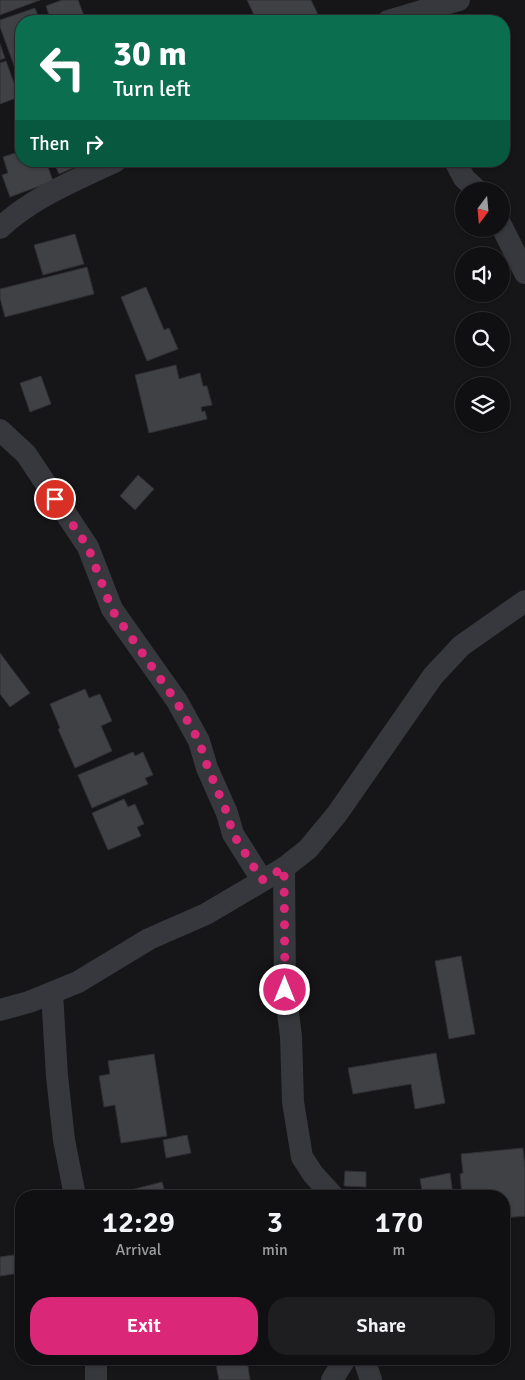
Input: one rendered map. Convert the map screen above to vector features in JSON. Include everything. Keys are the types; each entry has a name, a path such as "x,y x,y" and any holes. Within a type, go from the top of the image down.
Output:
{"street":[{"path":"413,15 459,0"},
{"path":"0,228 10,218 48,194 104,167"},
{"path":"458,167 468,182"},
{"path":"510,236 519,248 525,273"},
{"path":"0,430 26,454 88,547 112,610 176,701 199,741 227,813 233,834 262,880"},
{"path":"0,1010 52,993 78,982 149,939 206,914 284,868 308,850 337,814 433,676 461,646 525,602"},
{"path":"284,868 285,990 291,1036 293,1102 302,1157 313,1174 328,1190"},
{"path":"52,993 57,1076 64,1140 74,1190"},
{"path":"96,1365 96,1380"},
{"path":"332,1380 341,1365"},
{"path":"366,1365 371,1380"}],"building":[{"path":"0,0 40,0 0,15"},
{"path":"62,0 78,0 84,15 49,15 46,6"},
{"path":"247,0 311,0 318,15 254,15"},
{"path":"35,8 38,15 15,15 15,68 0,27 0,20"},
{"path":"0,44 5,58 0,60"},
{"path":"6,61 15,86 15,98 0,104 0,63"},
{"path":"15,153 15,167 48,167 53,181 10,197 2,175 8,173 3,157"},
{"path":"56,167 75,167 59,174"},
{"path":"75,234 84,264 43,275 34,245"},
{"path":"87,267 94,294 5,317 0,298 0,289"},
{"path":"146,287 164,330 169,328 178,349 147,361 121,297"},
{"path":"176,365 179,379 200,373 203,386 207,386 212,405 201,407 202,412 205,411 207,419 149,433 135,375"},
{"path":"41,376 51,404 30,412 20,383"},
{"path":"138,475 154,489 135,510 120,496"},
{"path":"0,653 30,693 10,707 0,694"},
{"path":"85,689 89,698 100,694 112,721 101,726 112,751 75,768 58,729 60,728 50,704"},
{"path":"133,752 135,756 143,752 153,775 145,778 148,784 92,808 78,775"},
{"path":"124,799 128,807 135,804 144,824 137,827 141,836 108,850 92,813"},
{"path":"461,956 475,1034 449,1039 435,961"},
{"path":"436,1053 445,1103 415,1109 411,1084 353,1094 348,1068"},
{"path":"154,1054 167,1136 121,1143 115,1105 104,1107 99,1076 110,1074 108,1061"},
{"path":"187,1135 191,1153 166,1158 163,1140"},
{"path":"523,1148 525,1216 510,1217 510,1190 461,1190 460,1174 463,1173 461,1154"},
{"path":"345,1171 366,1172 366,1187 344,1186"},
{"path":"450,1173 452,1190 422,1190 420,1179"},
{"path":"162,1182 164,1190 131,1190"},
{"path":"15,1255 15,1274 0,1276 0,1257"},
{"path":"216,1365 248,1365 250,1380 219,1380"}],"route":[{"path":"55,499 88,547 112,610 176,701 199,741 227,813 233,834 262,880 284,868 285,990"}]}
